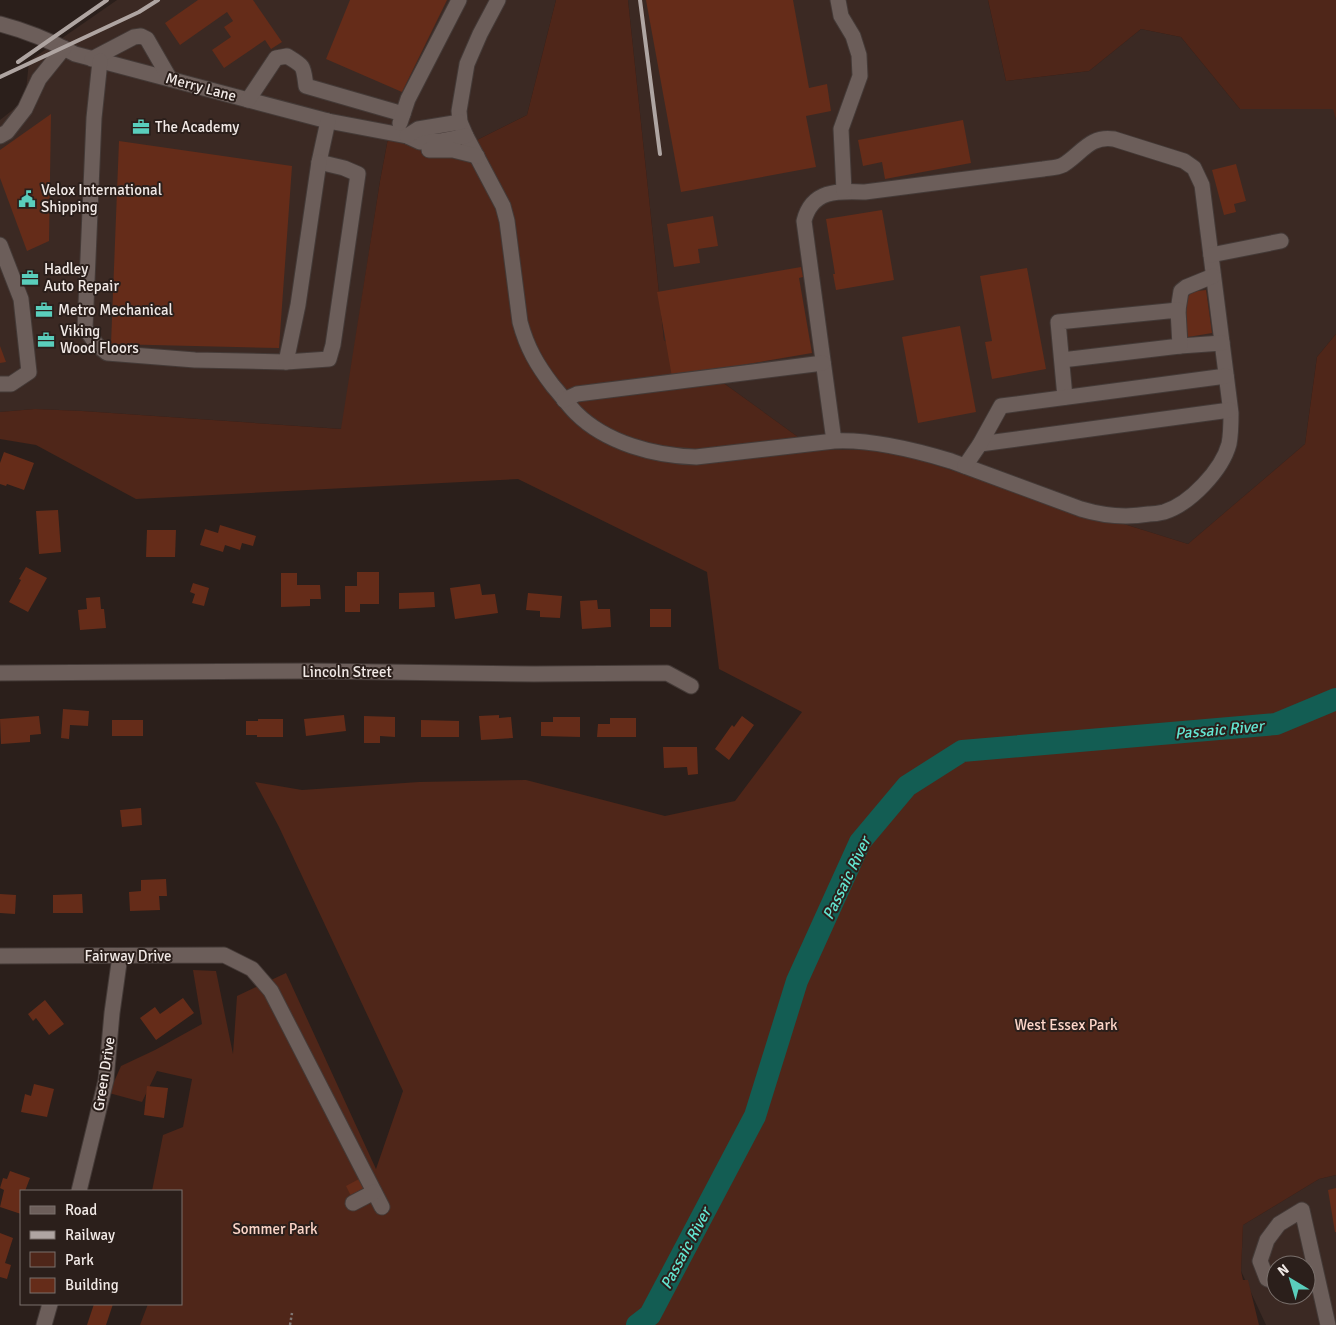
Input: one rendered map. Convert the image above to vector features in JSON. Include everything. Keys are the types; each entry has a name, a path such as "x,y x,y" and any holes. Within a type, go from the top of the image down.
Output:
{"street":[{"path":"402,135 403,114 408,99 459,0"},
{"path":"498,0 467,64 460,95 459,111 460,122 466,136 504,206 519,315 524,337 539,368 576,413 589,423 622,442 659,454 696,457 848,440 877,443 935,456 1099,514 1119,517 1140,516 1165,512 1180,504 1208,480 1217,468 1228,445 1231,430 1202,184 1194,168 1184,161 1106,137 1084,147 1062,166 865,192 844,192 822,196 812,203 806,212 804,221 834,441"},
{"path":"838,0 841,16 853,36 859,55 860,76 841,129 844,192"},
{"name":"Merry Lane","path":"0,24 49,40 75,54 328,120 402,135 420,142 440,141 466,136"},
{"path":"170,79 147,39 141,36 134,37 96,60 86,328 97,345 107,353 195,360 286,362 329,359 333,345 358,174 344,168 319,162"},
{"path":"0,136 6,132 25,109 39,79 64,48"},
{"path":"248,100 276,58 287,56 302,65 306,86 403,114"},
{"path":"286,362 298,305 319,162 328,120"},
{"path":"402,135 418,129 460,122"},
{"path":"402,135 419,150 453,150 477,156"},
{"path":"1210,255 1281,241"},
{"path":"0,244 21,298 29,372 11,384 0,384"},
{"path":"1180,346 1178,310 1181,291 1213,276"},
{"path":"1065,397 1058,322 1178,310"},
{"path":"1062,360 1222,343"},
{"path":"564,400 578,394 823,363"},
{"path":"965,466 980,444 1001,406 1226,376"},
{"path":"980,444 1230,410"},
{"name":"Lincoln Street","path":"0,673 311,671 534,674 667,672 691,686"},
{"name":"Fairway Drive","path":"0,956 224,955 252,969 270,991 374,1192"},
{"name":"Green Drive","path":"80,1190 106,1080 112,1013 120,956"},
{"path":"353,1203 374,1192 382,1206"},
{"path":"1266,1276 1260,1261 1266,1240 1279,1224 1302,1210 1308,1255"},
{"path":"1316,1294 1328,1325"},
{"path":"44,1325 50,1305"}],"path":[{"path":"290,1325 292,1314"}],"shaded area":[{"path":"117,0 556,0 527,115 471,143 390,128 380,181 342,429 82,411 35,409 0,412 0,120 25,100 29,61"},
{"path":"628,0 988,0 1006,81 1089,71 1141,29 1181,37 1240,109 1334,109 1336,120 1336,334 1317,357 1305,444 1188,544 887,450 816,450 664,340"},
{"path":"1336,1175 1336,1325 1266,1325 1241,1271 1243,1225 1319,1179"}],"green space":[{"path":"556,0 628,0 664,340 816,450 887,450 1188,544 1305,444 1317,357 1336,334 1336,1175 1319,1179 1243,1225 1241,1271 1243,1280 1248,1280 1259,1325 140,1325 148,1305 182,1305 182,1190 152,1190 163,1135 183,1127 192,1079 157,1071 142,1102 109,1093 121,1066 202,1024 193,970 216,971 233,1054 237,996 286,973 376,1169 403,1091 279,827 255,782 302,790 419,782 526,780 665,816 735,801 802,712 719,669 707,572 518,479 136,499 36,445 0,439 0,412 35,409 341,429 390,128 471,143 527,115"},
{"path":"988,0 1336,0 1336,120 1333,109 1240,109 1181,37 1141,29 1089,71 1006,81"}],"building":[{"path":"198,0 253,0 282,42 271,49 265,40 224,68 212,50 231,37 224,27 233,21 227,12 180,45 165,23"},
{"path":"350,0 447,0 402,92 326,59"},
{"path":"646,0 793,0 809,88 827,84 831,111 806,116 816,167 681,192"},
{"path":"51,114 49,241 27,251 0,178 0,150"},
{"path":"963,120 971,163 885,179 882,162 863,166 858,140"},
{"path":"119,141 292,166 279,348 111,344"},
{"path":"1236,164 1246,201 1234,204 1236,212 1224,215 1212,170"},
{"path":"882,210 894,280 836,290 826,219"},
{"path":"713,216 718,246 698,249 700,263 674,267 667,224"},
{"path":"801,267 803,277 799,278 812,353 672,377 657,292"},
{"path":"1027,268 1046,369 992,379 985,342 992,341 980,276"},
{"path":"1206,290 1212,333 1188,337 1182,293"},
{"path":"960,326 976,412 918,423 902,337"},
{"path":"0,346 6,362 0,363"},
{"path":"4,452 34,463 24,490 7,484 6,486 0,484 0,463"},
{"path":"58,510 61,552 39,554 36,511"},
{"path":"220,525 256,536 253,546 242,543 240,550 225,545 223,552 200,545 205,529 218,533"},
{"path":"147,530 176,530 175,557 146,557"},
{"path":"26,567 47,578 28,612 9,602"},
{"path":"357,572 379,572 379,604 360,604 360,612 345,612 345,586 357,586"},
{"path":"281,573 297,573 297,585 320,585 321,599 310,599 310,606 281,607"},
{"path":"193,583 209,588 204,606 192,603 195,594 190,592"},
{"path":"480,584 482,595 495,594 498,613 455,619 450,588"},
{"path":"434,592 435,607 399,609 399,593"},
{"path":"528,593 562,596 560,618 540,617 540,611 526,610"},
{"path":"100,597 101,609 104,609 106,628 80,630 78,610 87,609 86,598"},
{"path":"597,600 598,609 610,609 611,627 582,629 580,601"},
{"path":"650,609 671,609 671,627 650,627"},
{"path":"63,709 89,711 88,726 70,725 69,739 61,738"},
{"path":"344,715 346,731 306,736 304,719"},
{"path":"499,715 499,718 511,717 513,738 481,740 479,716"},
{"path":"39,716 41,734 30,735 30,742 1,744 0,719"},
{"path":"364,716 395,717 395,737 380,736 380,743 364,743"},
{"path":"742,716 754,725 729,760 715,749 732,725 734,727"},
{"path":"553,717 580,717 580,737 541,736 541,722 553,722"},
{"path":"610,718 636,718 636,737 597,737 598,724 610,724"},
{"path":"258,719 283,719 283,737 246,735 246,721 258,721"},
{"path":"112,720 143,720 143,736 112,736"},
{"path":"421,720 459,721 459,737 421,737"},
{"path":"663,747 697,747 698,774 688,775 687,767 664,768"},
{"path":"141,808 142,825 122,827 120,810"},
{"path":"166,879 167,896 159,896 160,910 130,911 129,892 141,891 141,880"},
{"path":"0,894 16,895 15,914 0,913"},
{"path":"82,894 83,913 53,913 53,895"},
{"path":"183,998 194,1013 156,1040 140,1018 155,1007 160,1014"},
{"path":"45,1000 64,1024 49,1035 36,1018 33,1021 28,1014"},
{"path":"34,1084 54,1089 47,1117 21,1112 25,1094 31,1096"},
{"path":"147,1086 168,1088 164,1118 144,1115"},
{"path":"10,1171 30,1178 25,1190 20,1190 20,1214 0,1207 4,1190 0,1188 3,1178 7,1179"},
{"path":"359,1179 364,1189 351,1196 346,1186"},
{"path":"1336,1188 1336,1232 1335,1232 1328,1190"},
{"path":"0,1233 13,1238 5,1263 11,1265 7,1279 0,1277"},
{"path":"94,1305 113,1305 106,1325 87,1325"}],"waterway":[{"name":"Passaic River","path":"637,1325 650,1315 755,1116 797,981 860,842 907,786 962,751 1276,724 1336,699"}],"railway":[{"path":"18,62 107,0"},
{"path":"0,77 139,12 158,0"},
{"path":"640,0 660,154"}],"place":[{"name":"The Academy","path":"141,127"},
{"name":"Velox International Shipping","path":"27,199"},
{"name":"Hadley Auto Repair","path":"30,278"},
{"name":"Metro Mechanical","path":"44,310"},
{"name":"Viking Wood Floors","path":"46,340"}],"park label":[{"name":"West Essex Park","path":"1066,1025"},
{"name":"Sommer Park","path":"275,1229"}]}
